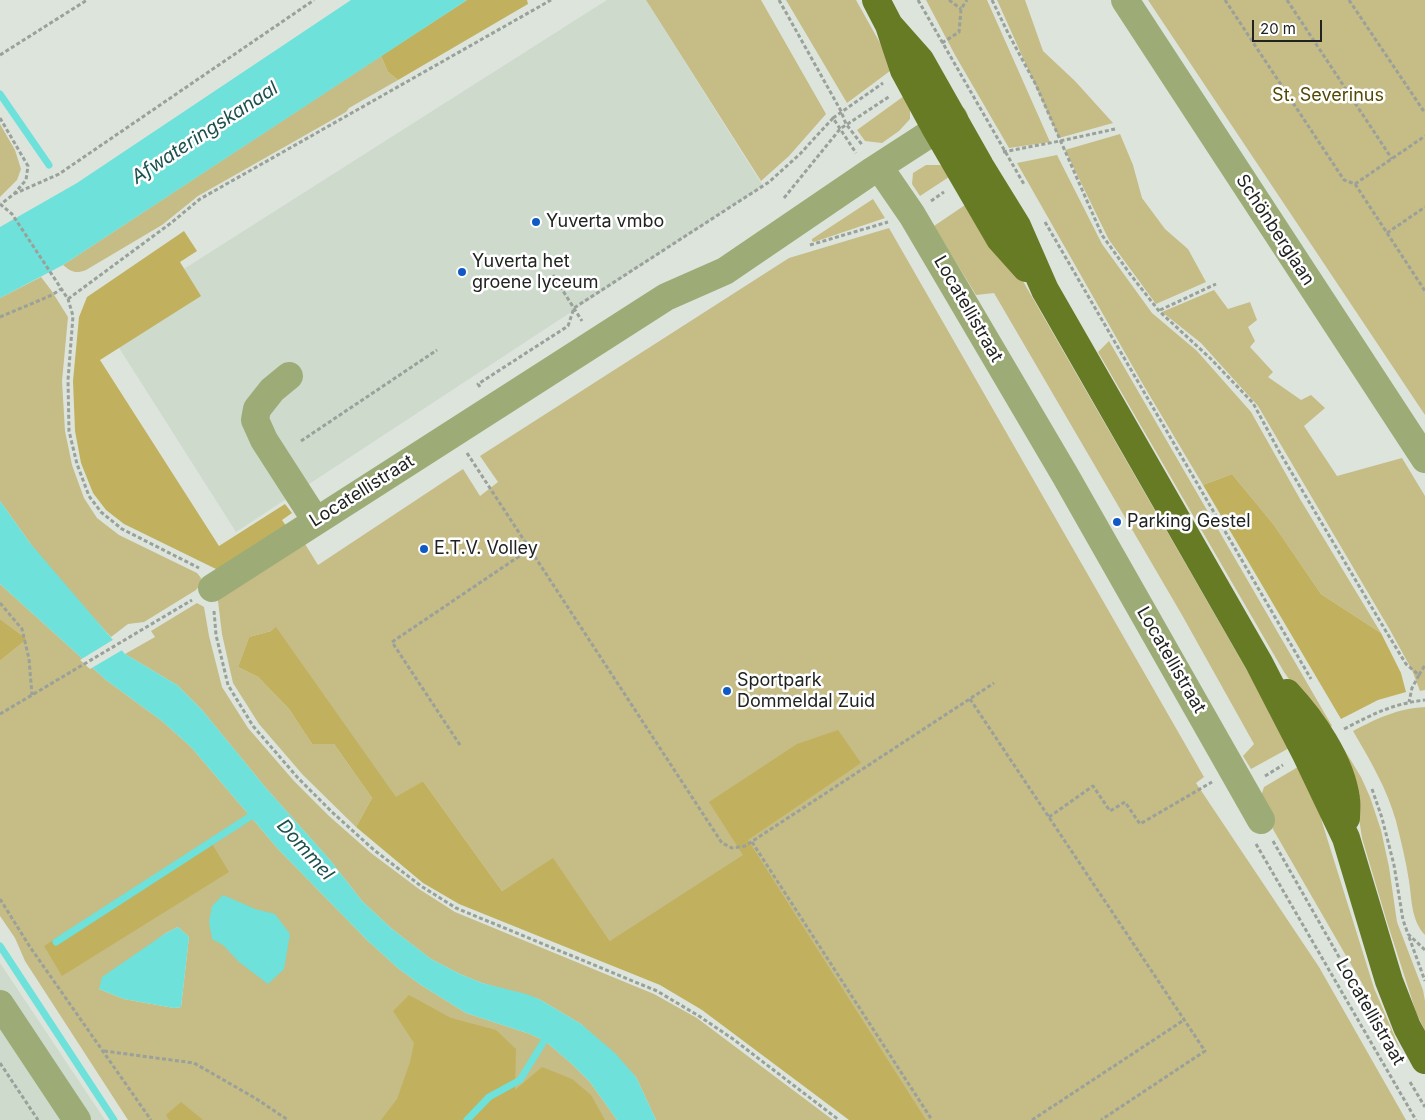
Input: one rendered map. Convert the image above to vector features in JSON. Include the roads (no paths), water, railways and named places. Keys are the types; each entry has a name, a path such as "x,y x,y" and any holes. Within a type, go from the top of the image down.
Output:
{"main road":[{"name":"Locatellistraat","path":"876,0 889,25 920,60 945,123 972,172 1017,226 1045,290 1259,663 1306,752 1346,838 1389,981 1407,1027 1418,1070"}],"street":[{"name":"Schönberglaan","path":"1124,0 1425,459"},
{"name":"Locatellistraat","path":"212,588 666,297 725,271 945,123"},
{"name":"Locatellistraat","path":"874,170 912,215 1065,475 1259,832"},
{"path":"289,376 272,390 258,409 255,420 264,440 309,510"},
{"path":"0,1004 78,1120"}],"water":[{"name":"Afwateringskanaal","path":"351,0 467,0 63,265 0,298 0,227 77,183"},
{"name":"Dommel","path":"0,501 30,543 125,654 177,685 202,710 265,787 330,860 362,901 392,929 431,959 482,983 539,999 581,1024 615,1053 636,1077 656,1120 617,1120 590,1082 545,1041 530,1034 466,1013 399,969 368,941 279,850 191,747 162,721 106,680 0,584"},
{"path":"223,895 255,909 275,914 290,934 284,969 268,984 239,962 223,945 212,939 209,922 212,906"},
{"path":"178,927 189,937 181,1007 174,1008 124,999 99,989 102,977 166,933"}],"waterway":[{"path":"0,94 49,165"},
{"path":"56,942 251,816"},
{"path":"0,946 114,1120"},
{"path":"467,1120 489,1097 520,1080 549,1033"}],"place":[{"name":"Yuverta vmbo","path":"536,222"},
{"name":"Yuverta het groene lyceum","path":"462,272"},
{"name":"Parking Gestel","path":"1117,522"},
{"name":"E.T.V. Volley","path":"424,549"},
{"name":"Sportpark Dommeldal Zuid","path":"727,691"}],"park label":[{"name":"St. Severinus","path":"1328,96"}]}
